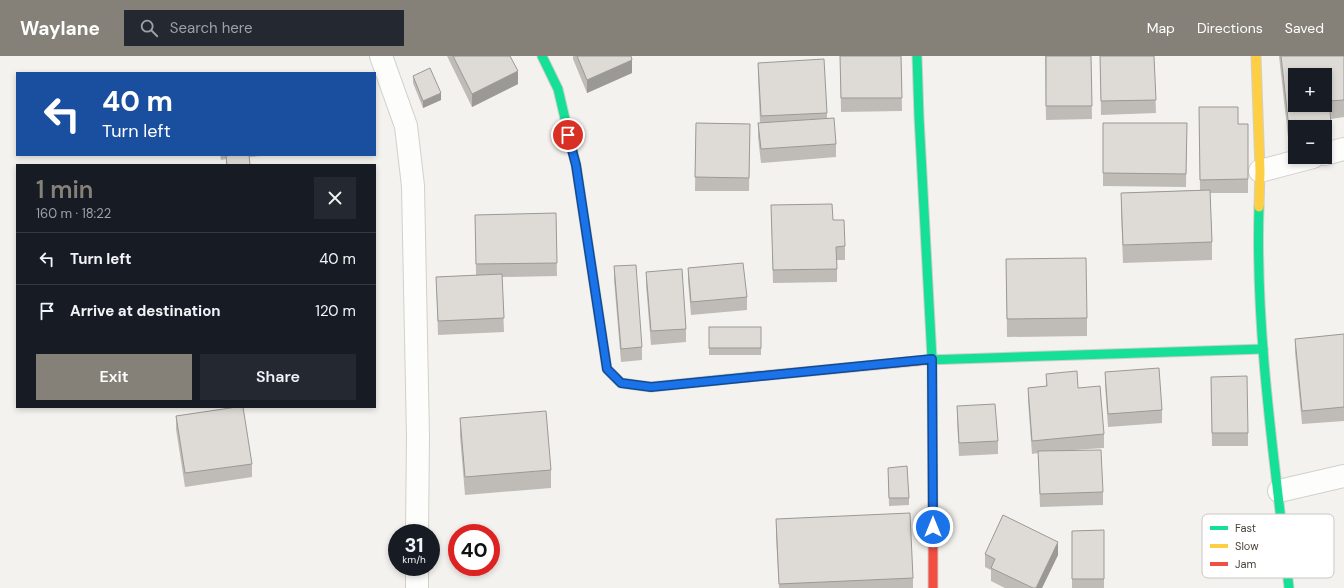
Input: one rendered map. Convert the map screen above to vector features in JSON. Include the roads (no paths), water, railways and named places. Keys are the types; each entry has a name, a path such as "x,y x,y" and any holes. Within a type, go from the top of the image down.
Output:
{"street":[{"path":"381,56 406,126 413,186 418,437 417,524"},
{"path":"542,56 558,89 576,165 607,369 621,383 651,387 932,359 1263,349"},
{"path":"917,56 932,359 933,588"},
{"path":"1256,56 1260,171 1258,240 1263,349 1281,514"},
{"path":"1332,152 1344,149"},
{"path":"1260,171 1288,164"},
{"path":"1279,491 1344,476"},
{"path":"417,576 417,588"},
{"path":"1288,578 1289,588"}]}
